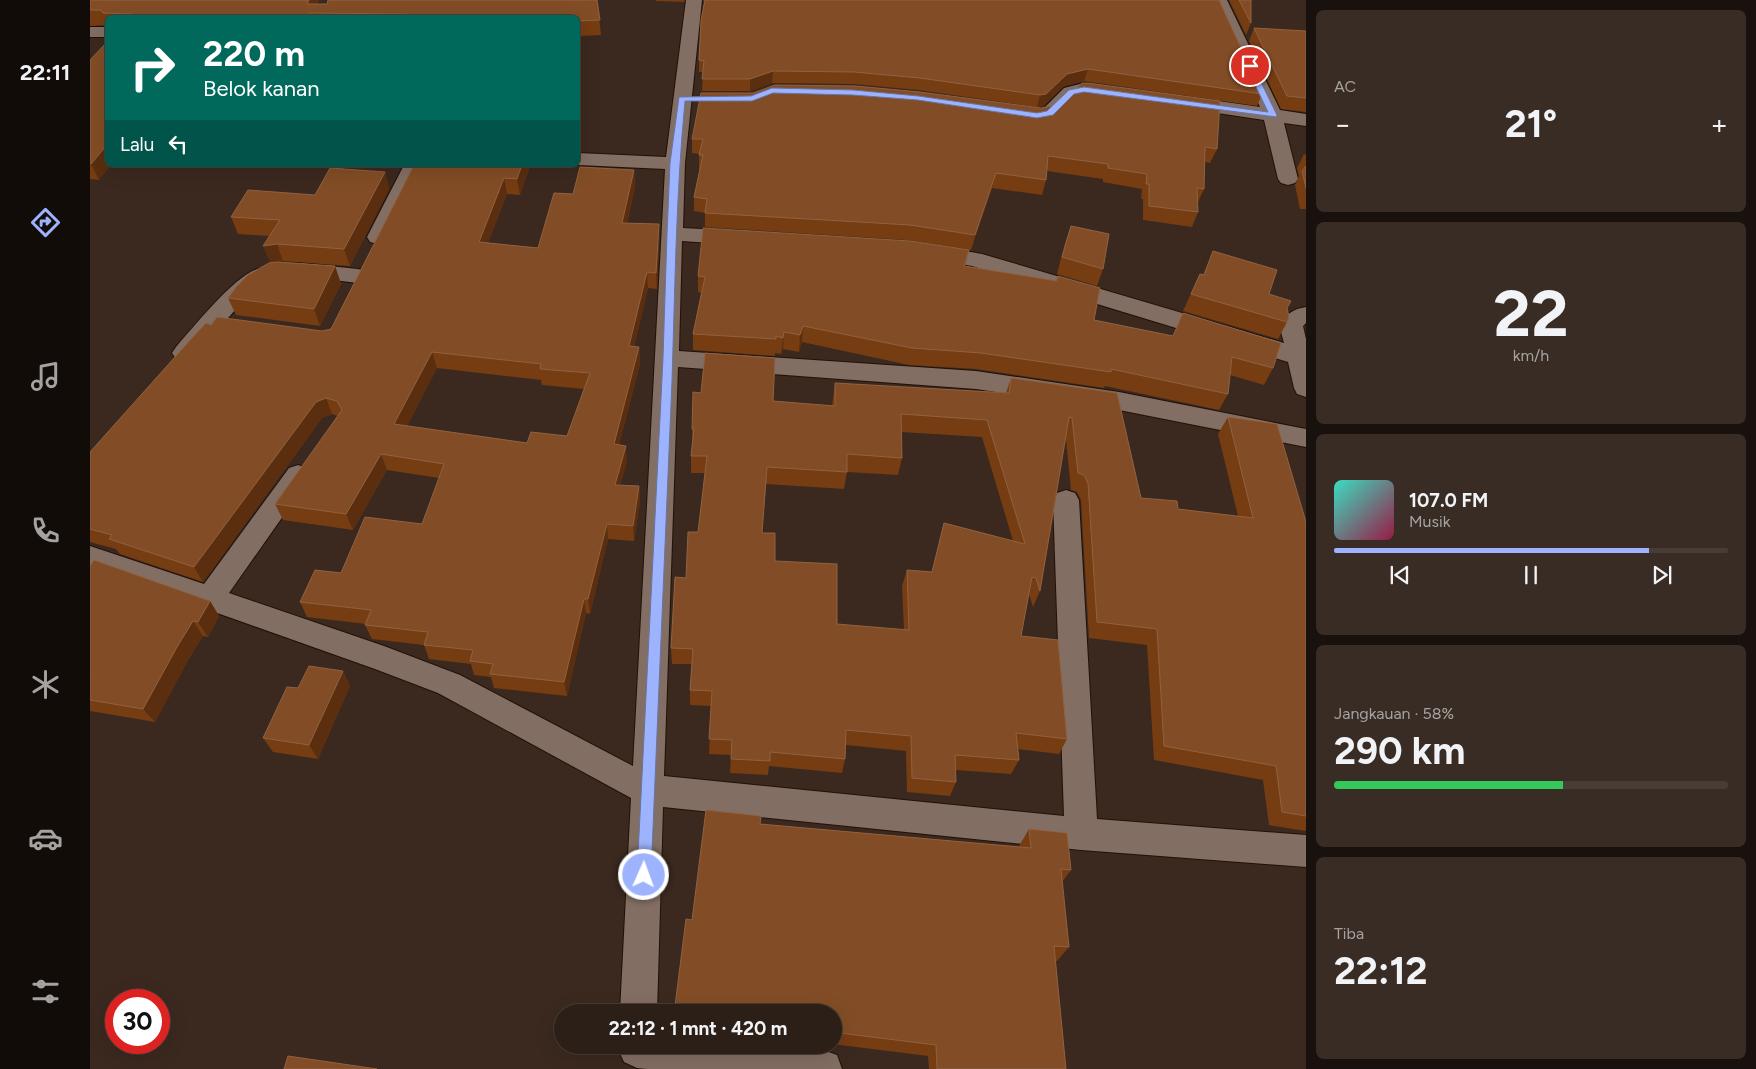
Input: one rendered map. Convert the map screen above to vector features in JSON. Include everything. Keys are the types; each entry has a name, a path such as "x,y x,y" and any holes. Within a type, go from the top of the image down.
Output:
{"street":[{"path":"638,1004 668,358 671,234 675,163 690,99 694,0"},
{"path":"1219,0 1273,115 1288,180"},
{"path":"90,32 105,32"},
{"path":"1007,111 1037,115 1050,113 1071,92 1084,89 1126,94"},
{"path":"1165,100 1306,120"},
{"path":"580,159 675,163"},
{"path":"167,372 253,279 271,271 294,270 354,285 413,167"},
{"path":"671,234 760,239"},
{"path":"915,250 974,259 1160,313 1298,356"},
{"path":"1306,315 1301,315 1294,319 1291,325 1306,388"},
{"path":"212,322 241,325"},
{"path":"668,358 976,380 1120,401 1306,438"},
{"path":"210,598 311,457"},
{"path":"1066,500 1080,834"},
{"path":"90,557 384,659 448,684 647,790 1080,834 1306,851"},
{"path":"637,1054 823,1069"}],"building":[{"path":"90,0 309,0 307,4 327,4 328,0 597,0 600,20 580,21 580,15 309,13 308,15 132,15 90,10"},
{"path":"705,0 1219,0 1262,94 1088,69 1067,74 1046,94 1040,95 920,78 854,72 773,71 750,79 702,79 704,61 699,60 701,20"},
{"path":"1239,0 1251,0 1251,23"},
{"path":"1254,28 1306,31 1306,98 1287,96"},
{"path":"105,44 105,147 91,164 90,163 90,60"},
{"path":"1082,83 1220,101 1217,149 1205,147 1204,189 1197,188 1198,212 1149,206 1149,184 1146,184 1147,174 1108,168 1108,164 1048,156 1046,180 996,173 975,235 910,225 705,213 707,199 694,197 703,155 699,155 703,139 692,139 701,93 753,93 775,85 855,86 920,92 1041,108 1062,104"},
{"path":"1306,166 1306,188 1302,171"},
{"path":"413,167 521,167 517,179 504,178 479,242 538,248 554,193 573,194 580,167 634,170 622,223 659,224 656,273 647,272 629,346 639,347 614,444 626,446 615,485 639,486 633,526 607,524 588,599 584,599 564,682 490,674 493,664 470,661 473,650 424,645 428,632 365,625 371,610 300,602 315,570 341,573 365,517 422,524 444,464 381,454 346,514 275,504 342,410 337,401 326,398 316,402 194,567 109,539 112,535 90,529 90,452 206,323 211,325 217,317 322,331 331,329","holes":["432,352 541,364 540,369 590,373 567,436 531,432 527,443 394,424"]},
{"path":"330,168 385,172 344,249 277,244 263,246 280,220 231,217 248,190 315,195"},
{"path":"1071,226 1109,234 1103,269 1062,257"},
{"path":"703,228 910,241 969,250 964,266 1057,281 1058,276 1100,288 1094,320 1173,336 1183,313 1281,343 1273,368 1232,357 1228,394 1111,369 1111,372 981,353 912,348 803,326 800,335 784,332 783,338 776,336 776,339 693,334 705,277 698,276"},
{"path":"1213,251 1277,270 1269,294 1291,301 1287,308 1289,317 1287,322 1191,294 1200,274 1204,275"},
{"path":"269,263 335,266 314,309 228,298 248,275"},
{"path":"705,353 775,358 773,401 835,406 835,383 1009,393 1011,378 1117,393 1141,498 1177,501 1178,509 1253,518 1228,417 1277,424 1306,522 1306,816 1282,812 1276,766 1164,746 1157,629 1097,622 1088,483 1084,475 1078,473 1072,418 1069,417 1040,591 1036,578 1032,577 1021,636 1058,640 1067,739 1016,733 1019,760 955,755 956,782 912,778 911,736 846,730 845,759 770,752 770,761 731,759 732,740 709,739 712,691 690,690 693,649 671,648 675,577 686,578 688,532 698,532 707,456 691,456 694,429 692,429 693,392 701,393","holes":["901,414 987,420 1025,544 944,523 932,572 907,570 909,630 837,624 837,564 775,561 775,533 762,533 767,467 847,472 847,454 902,458"]},
{"path":"94,560 210,601 198,622 193,621 143,709 90,700 90,566"},
{"path":"309,666 343,671 309,745 263,738 287,687 298,688"},
{"path":"706,810 761,816 760,824 1031,848 1029,829 1067,833 1071,870 1061,869 1069,947 1054,946 1066,1069 937,1069 936,1045 842,1033 842,1004 675,1004 686,919 692,920"},
{"path":"288,1056 377,1069 284,1069"}],"route":[{"path":"644,875 668,358 671,234 681,99 752,99 772,91 853,92 887,94 1044,115 1050,113 1071,92 1084,89 1273,115 1250,66"}]}
